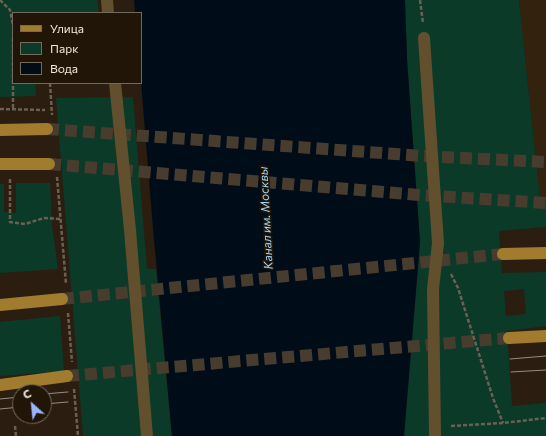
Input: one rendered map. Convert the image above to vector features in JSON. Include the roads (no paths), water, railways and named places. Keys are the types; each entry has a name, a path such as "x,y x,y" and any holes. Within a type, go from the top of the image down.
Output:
{"main road":[{"path":"0,130 50,125"},
{"path":"0,164 49,164"},
{"path":"504,254 546,253"},
{"path":"0,304 64,294"},
{"path":"509,338 546,336"},
{"path":"0,384 71,375"}],"lane":[{"path":"107,0 108,12"},
{"path":"424,38 438,243 433,289 434,432"},
{"path":"115,84 130,230 147,436"}],"water":[{"name":"Канал им. Москвы","path":"134,0 405,0 407,59 420,242 404,436 172,436 141,84 142,12 135,12"}],"tunnel":[{"path":"47,129 423,156 546,162"},
{"path":"49,164 419,195 546,203"},
{"path":"62,299 503,254"},
{"path":"67,376 509,338"}],"tram line":[{"path":"510,359 546,356"},
{"path":"511,372 546,370"},
{"path":"52,393 68,392"},
{"path":"0,399 12,398"},
{"path":"52,403 68,402"},
{"path":"0,409 12,408"}]}
